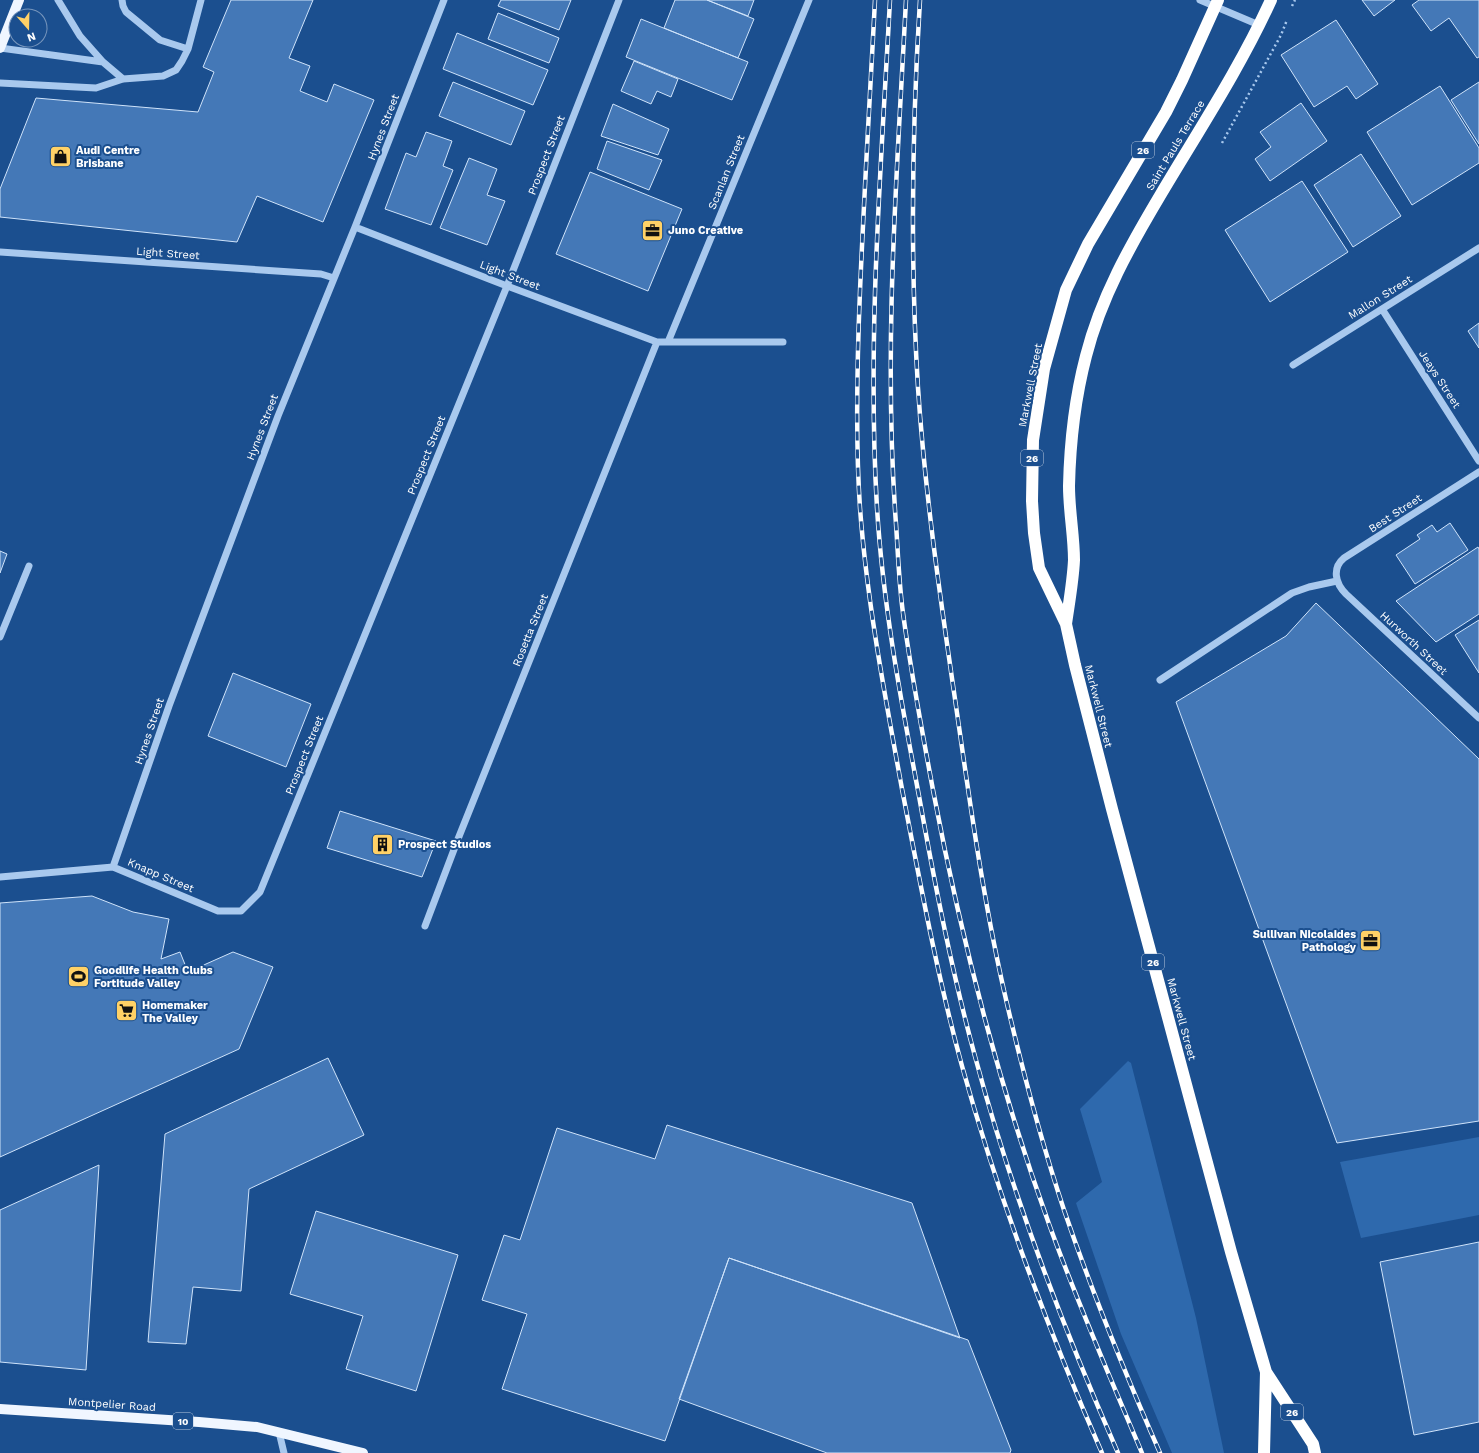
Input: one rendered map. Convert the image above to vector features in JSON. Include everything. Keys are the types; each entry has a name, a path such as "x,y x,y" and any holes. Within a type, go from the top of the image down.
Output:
{"highway":[{"name":"Saint Pauls Terrace","path":"1103,303 1133,241 1210,113 1259,25 1271,0"},
{"name":"Markwell Street","path":"1216,3 1182,80 1088,244 1066,290 1044,369 1033,440 1032,471 1034,533 1039,568 1066,624 1112,809 1194,1114 1266,1372 1264,1453"},
{"name":"Markwell Street","path":"1066,624 1074,560 1069,487 1073,422 1086,356 1103,303"},
{"name":"Markwell Street","path":"1266,1372 1313,1444 1316,1453"}],"main road":[{"path":"0,48 19,0"},
{"name":"Montpelier Road","path":"0,1409 233,1424 279,1432 363,1453"}],"street":[{"path":"58,0 80,36 103,62 123,78"},
{"path":"122,0 122,6 126,12 160,40 188,49"},
{"path":"0,83 96,88 123,78 163,76 176,70 188,49 201,0"},
{"name":"Hynes Street","path":"113,867 169,706 278,416 355,227 444,0"},
{"name":"Prospect Street","path":"240,911 260,892 507,286 619,0"},
{"name":"Scanlan Street","path":"668,342 809,0"},
{"path":"1200,0 1216,3 1259,25"},
{"path":"0,48 103,62"},
{"name":"Light Street","path":"355,227 657,342"},
{"name":"Mallon Street","path":"1293,365 1479,248"},
{"name":"Light Street","path":"0,252 321,274 334,278"},
{"name":"Jeays Street","path":"1382,309 1479,461"},
{"path":"657,342 783,342"},
{"name":"Rosetta Street","path":"425,926 461,832 657,342"},
{"name":"Best Street","path":"1338,581 1336,571 1337,566 1344,558 1479,472"},
{"path":"0,637 29,566"},
{"path":"1160,680 1292,593 1309,586 1338,581"},
{"name":"Hurworth Street","path":"1338,581 1341,590 1479,718"},
{"name":"Knapp Street","path":"0,877 113,867 218,911 240,911"},
{"path":"279,1432 284,1453"}],"shaded area":[{"path":"1128,1061 1131,1063 1196,1318 1224,1453 1172,1453 1121,1334 1076,1203 1102,1182 1080,1109"},
{"path":"1479,1137 1479,1215 1361,1238 1340,1162"}],"building":[{"path":"231,0 313,0 289,58 310,66 300,91 327,102 334,84 374,100 323,222 257,196 237,242 0,217 0,189 36,98 198,112 214,72 203,67"},
{"path":"501,0 571,0 559,30 498,6"},
{"path":"675,0 707,0 754,19 738,58 664,28"},
{"path":"707,0 754,0 748,16"},
{"path":"1362,0 1395,0 1374,16"},
{"path":"1419,0 1479,0 1479,57 1477,58 1449,18 1431,31 1412,5"},
{"path":"498,13 559,38 549,63 488,39"},
{"path":"641,19 748,62 732,100 626,57"},
{"path":"1336,20 1378,84 1356,99 1347,86 1314,107 1281,55"},
{"path":"457,33 548,70 533,105 443,69"},
{"path":"634,61 678,79 671,97 657,91 651,104 621,91"},
{"path":"453,82 525,111 511,145 439,116"},
{"path":"1479,82 1479,144 1451,100"},
{"path":"1440,86 1479,148 1479,163 1412,205 1367,132"},
{"path":"1301,103 1327,141 1270,181 1255,159 1271,147 1260,132"},
{"path":"613,104 669,129 658,155 601,136"},
{"path":"426,132 452,141 443,166 453,170 431,225 385,209 406,153 416,157"},
{"path":"607,141 662,160 649,190 597,169"},
{"path":"1361,154 1401,216 1353,247 1314,185"},
{"path":"469,158 497,169 487,195 505,201 487,245 440,228"},
{"path":"590,172 682,209 648,291 556,254"},
{"path":"1302,181 1348,252 1270,302 1225,230"},
{"path":"1479,323 1479,348 1468,331"},
{"path":"1450,523 1468,550 1415,584 1396,555 1420,539 1417,535 1432,525 1437,532"},
{"path":"1478,547 1479,614 1436,642 1396,601"},
{"path":"0,551 7,554 0,573"},
{"name":"Sullivan Nicolaides Pathology","path":"1316,603 1479,759 1479,1121 1337,1143 1176,702 1286,636"},
{"path":"1479,620 1479,673 1455,635"},
{"path":"233,673 311,704 286,767 208,736"},
{"name":"Prospect Studios","path":"340,811 436,841 422,877 327,848"},
{"name":"Homemaker The Valley","path":"92,896 133,912 169,919 161,959 180,952 188,972 233,952 273,967 239,1049 0,1157 0,903"},
{"path":"328,1058 364,1135 249,1189 241,1291 193,1287 186,1344 148,1342 165,1134"},
{"path":"667,1125 912,1203 960,1338 729,1258 665,1441 502,1389 527,1314 482,1300 504,1235 520,1240 557,1128 655,1159"},
{"path":"99,1165 86,1370 0,1362 0,1210"},
{"path":"316,1211 458,1255 416,1391 346,1369 363,1316 290,1294"},
{"path":"1479,1242 1479,1422 1414,1435 1380,1262"},
{"path":"729,1258 968,1340 1011,1450 1010,1453 827,1453 679,1399"}],"railway":[{"path":"875,0 860,291 857,372 857,427 858,481 863,543 877,649 922,894 962,1066 976,1116 1025,1262 1062,1358 1102,1453"},
{"path":"890,0 879,190 874,318 874,445 877,508 888,617 906,725 938,896 959,995 976,1060 1006,1160 1040,1259 1077,1356 1118,1453"},
{"path":"906,0 895,196 891,327 891,393 892,458 900,580 903,613 913,680 933,790 956,900 982,1010 997,1064 1013,1118 1049,1224 1094,1339 1142,1453"},
{"path":"920,0 915,97 913,194 915,340 918,388 934,544 949,660 978,855 999,970 1027,1084 1048,1160 1097,1302 1160,1453"}],"place":[{"name":"Audi Centre Brisbane","path":"60,156"},
{"name":"Juno Creative","path":"652,230"},
{"name":"Prospect Studios","path":"382,844"},
{"name":"Sullivan Nicolaides Pathology","path":"1371,940"},
{"name":"Goodlife Health Clubs Fortitude Valley","path":"78,976"},
{"name":"Homemaker The Valley","path":"127,1011"}]}
